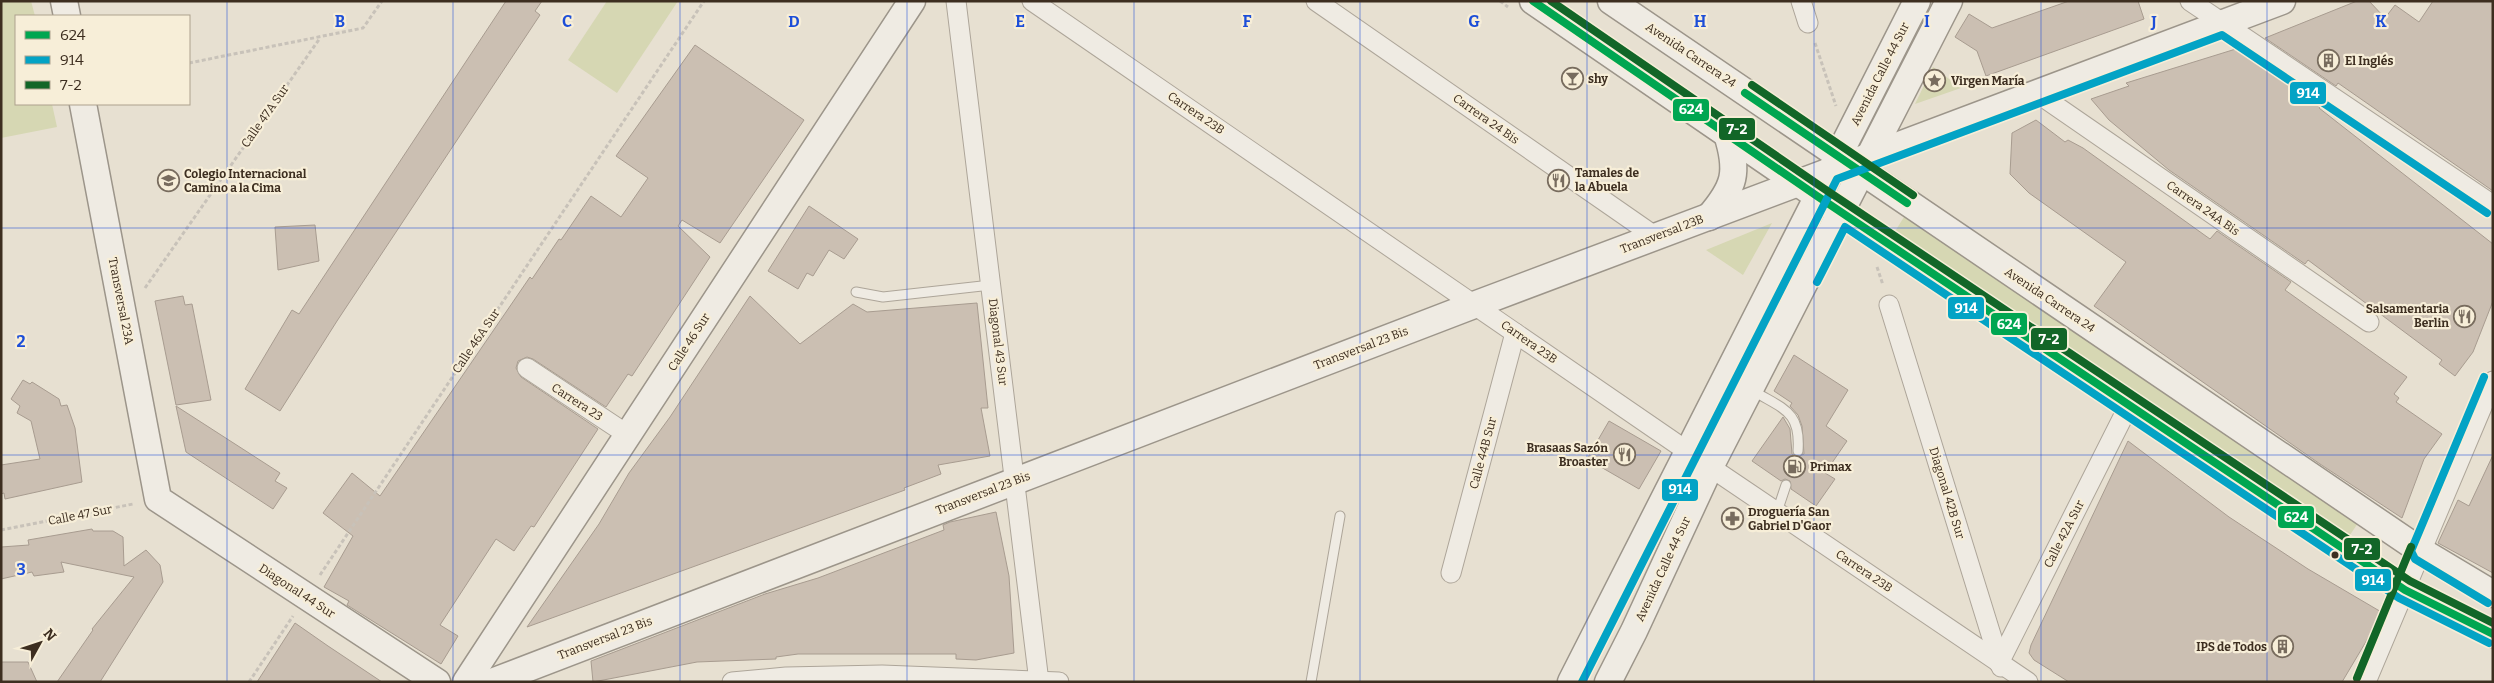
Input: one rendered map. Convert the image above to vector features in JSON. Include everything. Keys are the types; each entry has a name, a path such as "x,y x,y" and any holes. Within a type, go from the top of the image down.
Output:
{"main road":[{"path":"64,1 66,15"},
{"name":"Calle 46 Sur","path":"466,682 912,1"},
{"path":"1533,1 1808,190 2405,590 2493,634"},
{"name":"Avenida Carrera 24","path":"1611,1 2421,552 2493,594"},
{"name":"Avenida Calle 44 Sur","path":"1608,682 1634,631 1710,467 1841,212 1850,164 1917,1"},
{"name":"Avenida Calle 44 Sur","path":"1850,164 1949,1"},
{"name":"Transversal 23B","path":"1474,304 1709,217 1808,190 1850,164 2282,1"},
{"name":"Transversal 23A","path":"83,105 158,499"},
{"path":"1709,217 1730,188 1735,172 1727,134"},
{"path":"1571,682 1688,451 1808,190"},
{"name":"Transversal 23 Bis","path":"492,682 1474,304"},
{"name":"Diagonal 44 Sur","path":"158,499 437,682"}],"street":[{"name":"Diagonal 43 Sur","path":"956,1 1039,681"},
{"name":"Carrera 23B","path":"1032,1 1710,467 2028,682"},
{"name":"Carrera 24 Bis","path":"1316,1 1656,237"},
{"path":"1802,1 1808,23"},
{"path":"2190,1 2493,205"},
{"name":"Carrera 24A Bis","path":"2037,93 2369,322"},
{"name":"Diagonal 42B Sur","path":"1889,305 2005,682"},
{"name":"Calle 44B Sur","path":"1451,572 1515,332"},
{"name":"Carrera 23","path":"527,368 628,435"},
{"path":"2366,682 2493,381"},
{"name":"Calle 42A Sur","path":"1999,662 2129,405"},
{"path":"732,682 786,677 882,675 1059,682"}],"lane":[{"path":"856,292 883,297 990,285"},
{"path":"1750,389 1789,412 1796,422 1799,435 1798,451"},
{"path":"1777,512 1786,485"},
{"path":"1311,682 1340,516"}],"path":[{"path":"190,62 320,38 363,28 382,1"},
{"name":"Calle 46A Sur","path":"249,682 704,1"},
{"path":"1808,23 1837,111"},
{"name":"Calle 47A Sur","path":"124,318 320,38"},
{"path":"1876,263 1889,305"},
{"name":"Calle 47 Sur","path":"1,530 158,499"}],"green space":[{"path":"1,1 31,1 35,15 15,15 15,105 52,105 57,127 1,138"},
{"path":"607,1 678,1 617,93 568,60"},
{"path":"1933,67 1961,88 1915,104"},
{"path":"1904,217 2358,523 2348,538 1894,233"},
{"path":"1772,223 1743,275 1706,250"}],"building":[{"path":"506,1 542,1 535,11 540,15 337,321 280,411 245,389 292,310 299,314"},
{"path":"2069,1 2138,1 2144,19 1986,76 1977,51 1955,37 1969,14 1992,28"},
{"path":"2357,1 2369,1 2385,18 2395,5 2419,22 2433,1 2493,1 2493,191 2338,83 2336,86 2265,38"},
{"path":"695,45 804,120 720,243 682,220 678,226 710,257 632,376 628,374 606,407 533,359 527,357 518,361 516,368 521,377 598,429 534,527 531,526 514,551 496,539 440,625 458,636 441,664 347,605 349,601 324,587 353,536 323,513 352,473 380,496 530,277 532,279 591,196 621,217 648,178 616,156"},
{"path":"2239,48 2322,104 2319,108 2493,244 2493,301 2473,352 2455,376 2439,364 2442,360 2308,260 2305,264 2169,170 2109,120 2091,99 2129,86 2126,83"},
{"path":"2036,120 2065,142 2068,140 2083,148 2210,239 2217,231 2291,282 2285,290 2407,377 2394,394 2399,398 2396,402 2442,434 2424,459 2402,518 2320,464 2094,306 2126,262 2029,193 2010,174 2012,133"},
{"path":"809,206 858,239 844,259 829,250 813,276 807,273 798,289 768,271"},
{"path":"315,225 319,261 278,270 275,227"},
{"path":"183,296 185,305 192,304 211,400 176,405 155,301"},
{"path":"750,296 800,344 853,304 867,312 977,303 988,408 981,408 990,456 938,465 941,474 904,488 905,490 527,627 599,524 629,473 670,417"},
{"path":"1794,355 1848,390 1826,426 1847,441 1825,473 1835,479 1816,506 1791,489 1790,481 1785,479 1781,481 1752,461 1783,417 1790,429 1792,454 1797,457 1804,454 1802,426 1798,415 1790,406 1792,403 1774,391"},
{"path":"23,380 30,384 32,382 59,399 61,406 67,405 75,428 82,482 5,499 4,493 1,494 1,465 40,459 31,421 17,413 20,406 11,399"},
{"path":"176,406 280,473 275,481 287,488 273,509 186,452"},
{"name":"Brasaas Sazón Broaster","path":"1609,421 1661,451 1639,489 1587,459"},
{"path":"2128,441 2229,517 2308,569 2383,613 2342,682 2069,682 2034,660 2029,653 2031,645"},
{"path":"2493,455 2493,573 2438,543 2458,500 2469,506"},
{"path":"996,512 1009,576 1014,653 976,660 956,659 956,654 798,654 776,657 776,659 697,662 593,682 591,661 765,594 818,578 944,530 943,525 950,522"},
{"path":"92,529 93,531 113,531 123,537 124,566 146,550 160,565 163,582 100,682 57,682 92,629 134,577 61,562 64,572 34,576 32,572 1,579 1,547 29,545 28,540"},
{"path":"295,623 328,646 382,682 257,682"},
{"path":"1,662 28,662 37,682 1,682"}],"transit line":[{"name":"624","path":"1533,1 1817,196 2405,590 2493,634"},
{"name":"7-2","path":"1551,1 1823,188 2410,581 2493,623"},
{"name":"914","path":"1582,682 1837,179 2222,35 2487,213"},
{"name":"7-2","path":"1752,85 1913,195"},
{"name":"624","path":"1745,93 1907,203"},
{"name":"914","path":"1817,282 1845,227 2399,598 2489,643"},
{"name":"914","path":"2484,377 2411,551 2415,559 2488,603"},
{"name":"7-2","path":"2357,678 2411,547"}],"place":[{"name":"El Inglés","path":"2329,61"},
{"name":"shy","path":"1572,79"},
{"name":"Virgen María","path":"1935,81"},
{"name":"Tamales de la Abuela","path":"1559,180"},
{"name":"Colegio Internacional Camino a la Cima","path":"168,181"},
{"name":"Salsamentaria Berlin","path":"2465,316"},
{"name":"Brasaas Sazón Broaster","path":"1624,455"},
{"name":"Primax","path":"1794,467"},
{"name":"Droguería San Gabriel D'Gaor","path":"1732,519"},
{"name":"IPS de Todos","path":"2283,647"}]}
